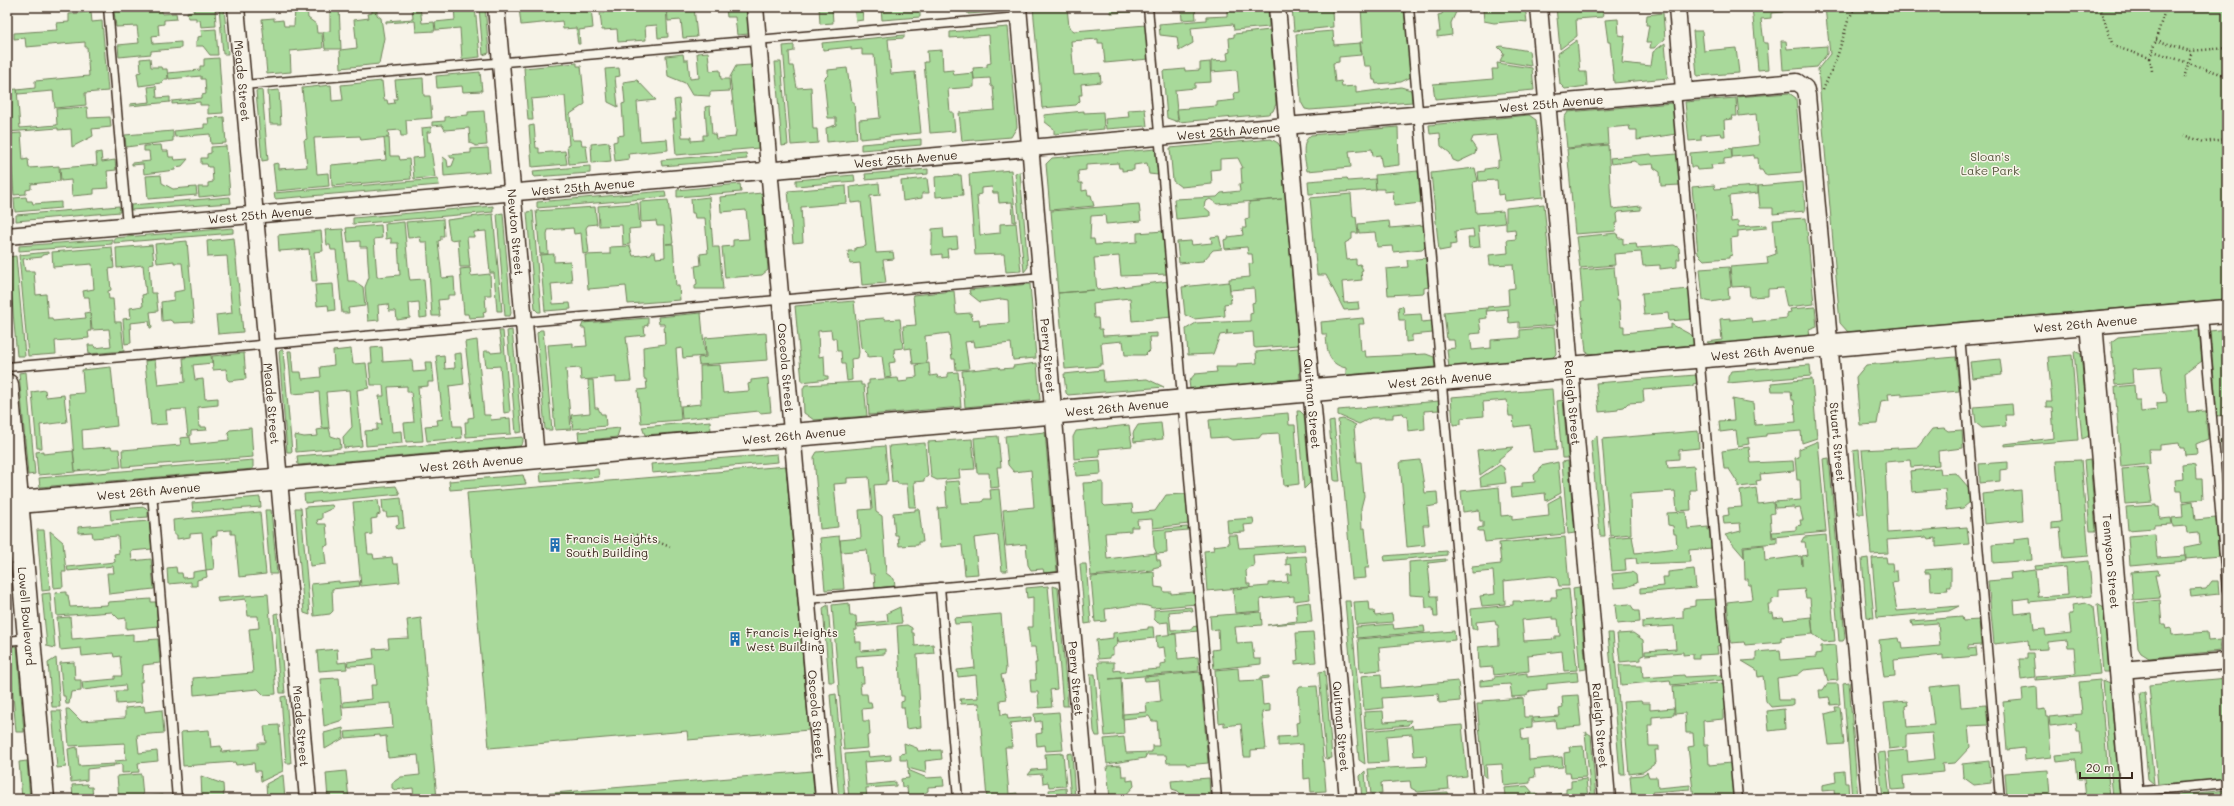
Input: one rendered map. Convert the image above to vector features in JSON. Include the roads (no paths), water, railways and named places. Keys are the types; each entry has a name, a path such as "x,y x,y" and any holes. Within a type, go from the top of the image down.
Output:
{"street":[{"name":"Meade Street","path":"236,7 308,799"},
{"name":"Newton Street","path":"496,7 536,458"},
{"name":"Osceola Street","path":"755,7 824,799"},
{"name":"Quitman Street","path":"1277,7 1348,799"},
{"name":"Raleigh Street","path":"1538,7 1607,799"},
{"path":"1676,7 1680,90"},
{"name":"Perry Street","path":"1019,12 1087,799"},
{"name":"West 25th Avenue","path":"7,236 1680,90 1792,81 1803,86"},
{"name":"Stuart Street","path":"1803,86 1807,95 1870,799"},
{"name":"West 26th Avenue","path":"12,503 1312,392 2227,311"},
{"name":"Tennyson Street","path":"2091,323 2132,796"},
{"name":"Lowell Boulevard","path":"7,385 12,503 29,639 43,799"},
{"path":"2121,670 2227,661"}],"lane":[{"path":"108,7 127,226"},
{"path":"1148,7 1217,799"},
{"path":"1409,7 1478,799"},
{"path":"243,85 758,40 1019,12"},
{"path":"1680,90 1699,358 1738,799"},
{"path":"7,367 1042,277"},
{"path":"2203,313 2227,590"},
{"path":"1960,334 2000,799"},
{"path":"152,491 177,799"},
{"path":"807,599 1068,576"},
{"path":"940,587 958,799"},
{"path":"7,641 29,639"},
{"path":"2132,796 2227,783"}],"place":[{"name":"Francis Heights South Building","path":"555,545"},
{"name":"Francis Heights West Building","path":"735,639"}],"park label":[{"name":"Sloan's Lake Park","path":"1990,163"}]}
